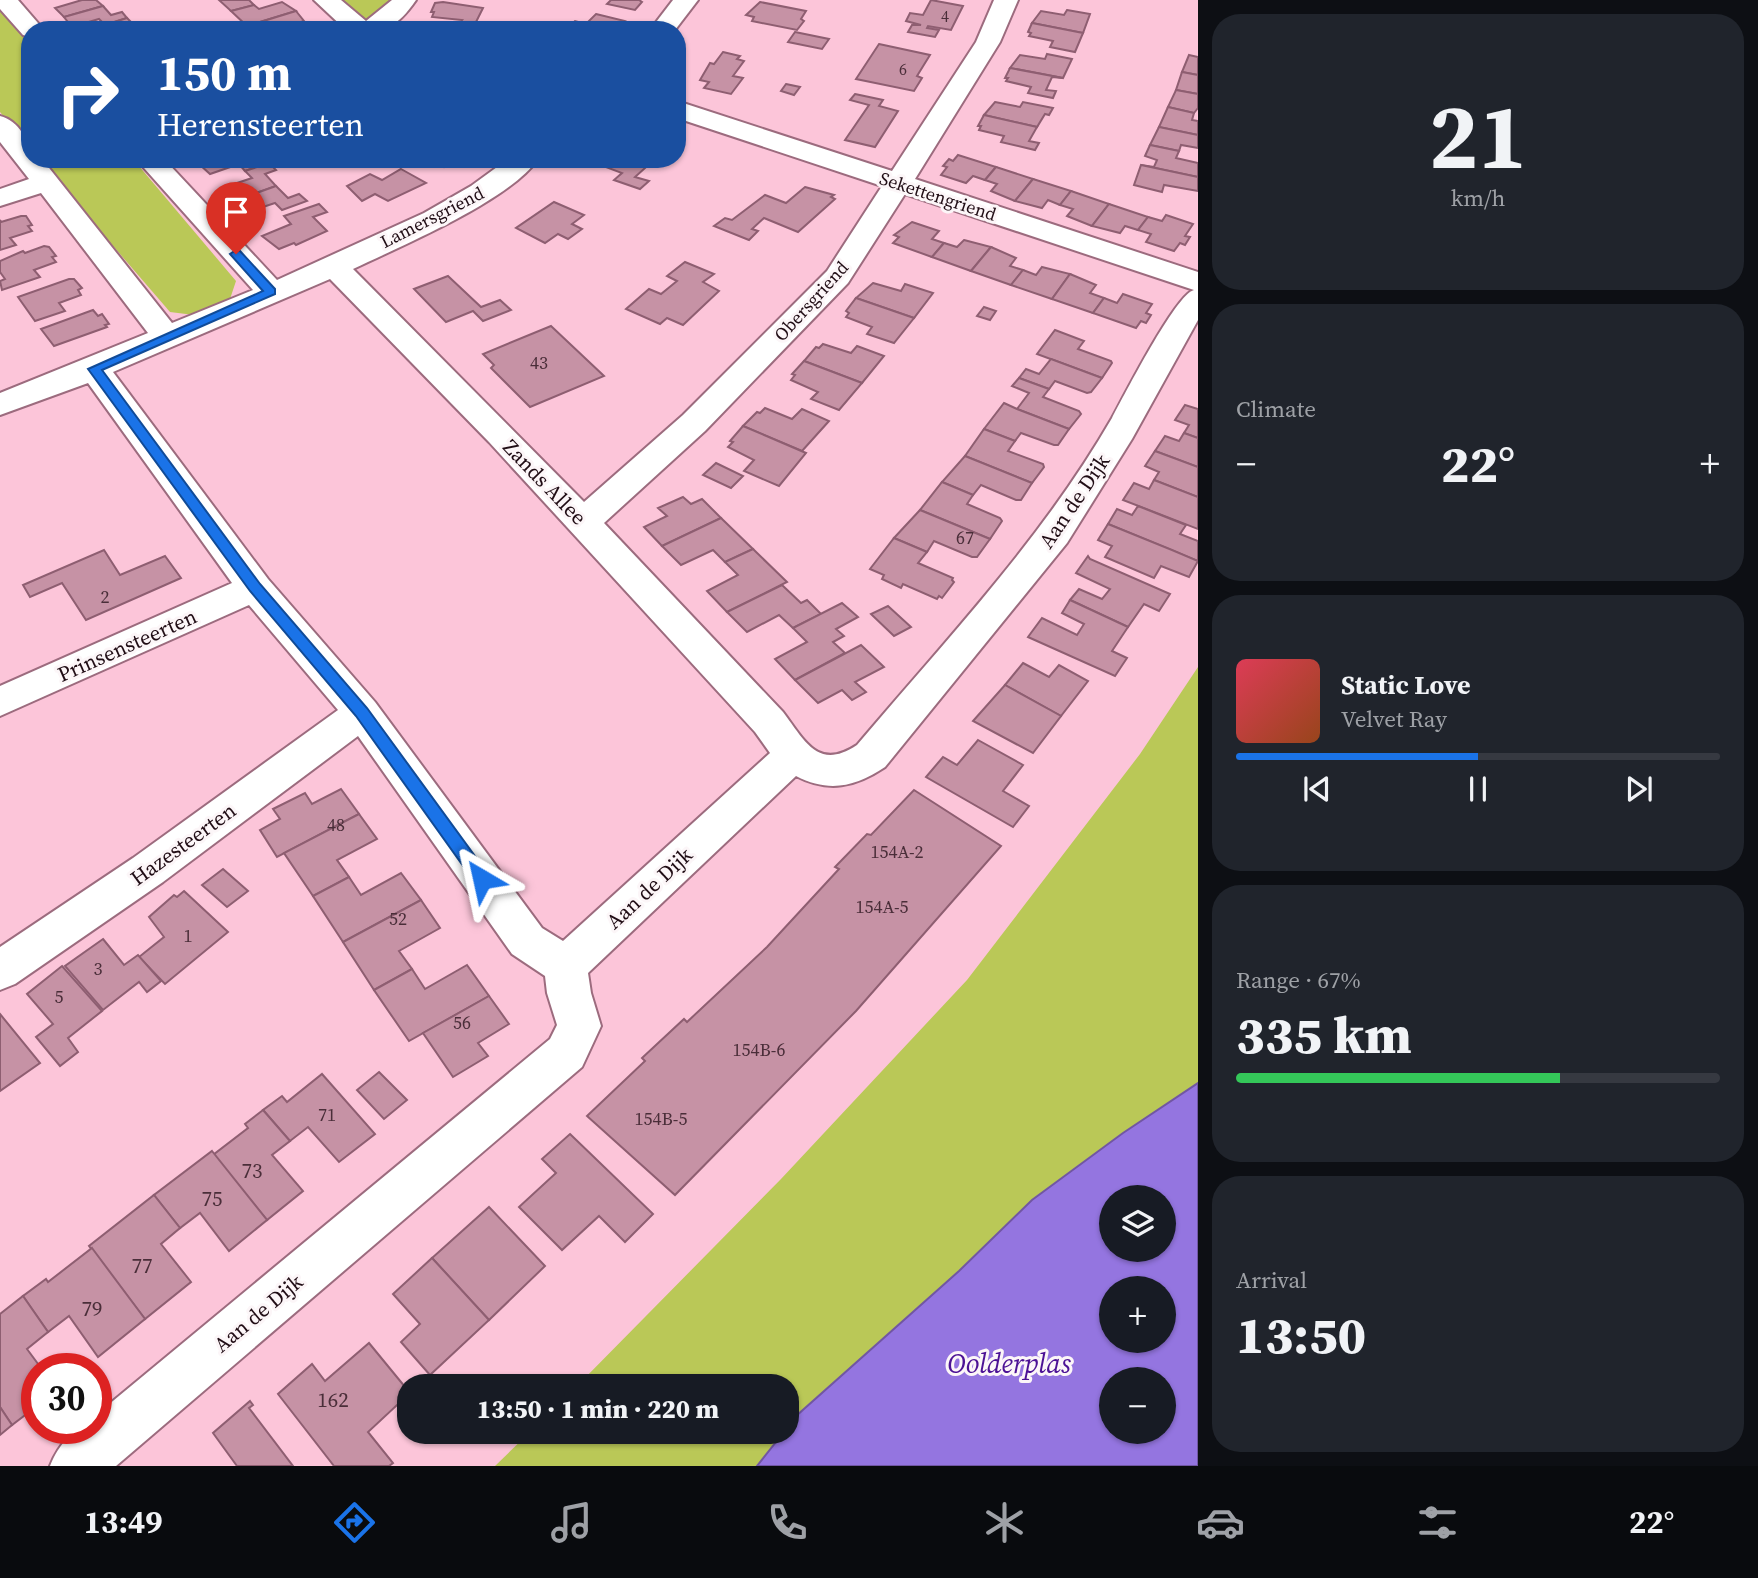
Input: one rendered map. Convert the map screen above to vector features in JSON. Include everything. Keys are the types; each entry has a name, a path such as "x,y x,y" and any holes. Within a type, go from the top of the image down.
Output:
{"street":[{"path":"5,0 24,21"},
{"path":"326,0 350,21"},
{"path":"382,21 396,11 404,0"},
{"path":"669,21 686,0"},
{"name":"Obersgriend","path":"583,522 694,423 838,277 988,42 1006,0"},
{"name":"Sekettengriend","path":"686,112 1198,282"},
{"path":"0,124 21,150"},
{"path":"36,168 166,337"},
{"path":"157,168 271,292"},
{"name":"Lamersgriend","path":"334,267 453,209 499,183 515,168"},
{"path":"0,198 47,182"},
{"path":"0,405 94,369 334,267"},
{"name":"Zands Allee","path":"334,267 389,320 583,522 769,722 793,755"},
{"name":"Aan de Dijk","path":"75,1466 566,1054 579,1026 569,993 566,966 793,755 819,771 849,772 871,756 1055,534 1116,439 1198,298"},
{"path":"94,369 255,588 362,712 527,941 566,966"},
{"name":"Prinsensteerten","path":"0,702 255,588"},
{"name":"Hazesteerten","path":"0,971 148,870 362,712"}],"green space":[{"path":"334,0 392,0 370,19 356,18"},
{"path":"0,9 21,33 21,138 0,112"},
{"path":"46,168 141,168 236,281 229,302 194,315 170,312"},
{"path":"1198,667 1198,1083 1123,1133 1032,1200 959,1271 799,1417 799,1374 589,1374 781,1179 967,980 1140,754"},
{"path":"518,1444 774,1444 757,1466 495,1466"}],"water":[{"name":"Oolderplas","path":"1198,1083 1198,1466 757,1466 774,1444 799,1444 799,1413 959,1271 1032,1200 1123,1133"}],"building":[{"path":"82,0 96,0 103,6 64,17 55,8"},
{"path":"219,0 249,0 254,5 231,11"},
{"path":"611,0 642,2 635,10 607,4"},
{"path":"931,0 963,6 951,30 928,26 927,28 939,30 935,37 908,32 912,25 921,25 906,21 910,13 923,15"},
{"path":"282,2 296,11 263,21 242,21 231,11 254,5 259,9"},
{"path":"760,2 806,11 801,19 804,21 797,30 752,21 754,17 746,15"},
{"path":"435,3 483,8 476,21 461,21 432,17"},
{"path":"103,6 111,15 122,12 127,18 118,21 67,21 64,17"},
{"path":"1067,10 1090,14 1083,33 1032,23 1041,11 1064,15"},
{"path":"296,11 304,21 263,21"},
{"path":"596,14 625,21 589,21"},
{"path":"1032,23 1083,33 1075,52 1050,47 1053,41 1029,36"},
{"path":"795,32 829,39 822,49 788,42"},
{"path":"879,44 930,55 917,76 922,78 914,91 856,79"},
{"path":"723,52 740,56 737,59 744,61 733,76 743,78 731,94 704,88 709,82 700,80 710,63 714,64"},
{"path":"1047,54 1072,59 1063,78 1010,68 1020,55 1045,59"},
{"path":"1189,55 1198,57 1198,75 1182,72"},
{"path":"1010,68 1063,78 1052,77 1046,90 1056,91 1053,98 1028,93 1031,87 1006,81"},
{"path":"1182,72 1198,75 1198,94 1176,90"},
{"path":"786,84 800,87 794,95 781,91"},
{"path":"1176,90 1198,94 1198,108 1194,113 1168,107"},
{"path":"855,94 883,100 879,106 898,111 875,147 845,140 869,105 850,100"},
{"path":"995,102 1020,107 1023,102 1053,108 1049,115 1045,114 1037,127 984,115"},
{"path":"1168,107 1194,113 1192,120 1198,121 1198,135 1159,127"},
{"path":"984,115 1037,127 1029,141 1039,143 1035,150 1001,142 1004,136 979,130 981,126 978,126"},
{"path":"1159,127 1198,135 1198,148 1181,145 1179,151 1150,145"},
{"path":"1150,145 1179,151 1176,158 1198,163 1198,177 1141,165 1154,167 1157,160 1145,156"},
{"path":"958,155 996,167 985,180 973,176 966,183 941,175 947,167 943,166"},
{"path":"1141,165 1198,177 1198,191 1164,185 1162,192 1134,185"},
{"path":"996,167 1033,179 1015,201 991,191 997,184 985,180"},
{"path":"203,168 227,168 210,174"},
{"path":"274,168 276,170 265,174 276,186 234,201 222,188 252,178 245,171"},
{"path":"608,168 645,168 635,177 649,181 640,189 614,180 622,173"},
{"path":"401,169 426,183 388,201 375,194 362,201 347,186 370,174 382,180"},
{"path":"1033,179 1071,191 1060,205 1048,200 1042,208 1015,201"},
{"path":"276,186 288,198 299,194 307,201 282,210 275,203 245,213 234,201"},
{"path":"805,187 834,195 831,197 835,199 798,232 764,218 752,229 758,231 749,240 714,226 725,218 732,220 765,195 786,203"},
{"path":"1071,191 1109,204 1092,226 1067,216 1073,209 1060,205"},
{"path":"554,202 584,215 572,224 582,229 568,239 558,234 545,243 516,228"},
{"path":"319,204 327,212 313,217 327,231 296,245 294,243 279,249 262,236 291,224 284,216"},
{"path":"1109,204 1148,217 1138,230 1125,226 1120,233 1092,226"},
{"path":"1166,215 1193,224 1185,236 1190,237 1185,245 1180,243 1174,251 1146,242 1151,234 1138,230 1148,217 1162,221"},
{"path":"26,216 32,225 28,226 32,231 10,238 16,245 0,250 0,220 1,222"},
{"path":"912,222 939,231 932,239 944,243 932,257 893,243 899,237 894,235"},
{"path":"964,240 991,247 971,271 932,257 944,243 957,247"},
{"path":"44,246 49,247 56,256 52,257 56,262 34,270 40,277 2,290 0,281 5,279 0,272 0,261"},
{"path":"991,247 1016,258 1010,266 1023,270 1011,285 971,271"},
{"path":"685,262 714,274 703,282 719,291 683,325 667,318 660,324 626,309 649,289 661,294 677,281 667,276"},
{"path":"1042,267 1070,274 1052,299 1011,285 1023,270 1036,275"},
{"path":"1070,274 1096,285 1090,293 1104,298 1093,313 1052,299"},
{"path":"448,276 481,307 500,300 511,310 483,321 473,311 446,322 414,289"},
{"path":"74,279 82,288 78,290 81,295 59,303 65,311 35,321 18,297"},
{"path":"873,283 901,291 905,284 933,293 914,318 856,298"},
{"path":"1123,294 1152,304 1146,313 1151,315 1146,323 1141,321 1136,328 1093,313 1104,298 1117,303"},
{"path":"856,298 914,318 894,343 867,334 872,327 846,317 849,313 846,311"},
{"path":"984,307 996,311 990,320 977,316"},
{"path":"93,310 98,316 102,314 109,324 105,325 107,327 54,346 41,329"},
{"path":"551,326 604,376 530,407 491,368 494,365 483,354"},
{"path":"1055,330 1084,341 1078,349 1111,361 1102,378 1037,354"},
{"path":"823,344 851,353 857,346 884,356 862,383 804,361 816,347 819,348"},
{"path":"1051,359 1102,378 1091,392 1087,393 1055,381 1049,389 1019,378 1026,369 1039,374"},
{"path":"804,361 862,383 839,410 811,399 818,392 791,380 795,375 792,374"},
{"path":"1019,378 1049,389 1043,397 1081,414 1069,429 1017,409 1029,393 1012,386"},
{"path":"1004,403 1069,429 1058,445 1054,445 1021,433 1015,441 984,429"},
{"path":"1185,405 1198,409 1198,438 1184,433 1189,425 1175,420"},
{"path":"765,408 792,419 802,409 829,421 802,451 743,426"},
{"path":"743,426 806,453 779,486 744,471 754,460 728,447"},
{"path":"984,429 1015,441 1008,451 1043,464 1044,467 1032,483 965,456"},
{"path":"1184,433 1198,438 1198,467 1155,451 1165,436 1179,441"},
{"path":"1155,451 1198,467 1198,497 1154,480 1159,472 1145,466"},
{"path":"965,456 1032,483 1021,500 1016,500 981,485 973,495 942,482"},
{"path":"716,463 743,476 731,488 703,475"},
{"path":"1154,480 1198,497 1198,529 1123,500 1134,483 1149,489"},
{"path":"942,482 973,495 967,504 1000,518 1002,521 990,539 920,510"},
{"path":"683,497 691,504 702,499 721,518 662,546 644,527 667,516 658,508"},
{"path":"1138,506 1186,525 1180,534 1198,541 1198,561 1108,524 1117,509 1132,515"},
{"path":"920,510 990,539 977,557 972,557 934,541 927,552 894,538"},
{"path":"721,518 753,549 725,562 713,550 681,565 662,546"},
{"path":"1108,524 1198,561 1189,577 1161,566 1154,578 1105,557 1112,546 1098,540"},
{"path":"894,538 927,552 918,563 953,578 954,582 942,598 939,596 937,599 903,584 901,588 882,579 884,575 870,569"},
{"path":"753,549 787,582 727,612 707,591 738,575 725,562"},
{"path":"104,550 120,575 165,556 181,578 86,620 62,583 30,597 23,585"},
{"path":"1088,556 1170,594 1159,611 1144,604 1128,627 1070,600 1079,589 1102,599 1110,589 1076,573"},
{"path":"782,585 801,603 807,600 821,614 793,628 779,615 747,632 727,612"},
{"path":"1070,600 1128,627 1112,651 1127,658 1115,676 1028,637 1042,618 1077,635 1084,624 1062,613"},
{"path":"842,603 858,617 836,629 844,636 833,642 845,653 795,680 775,659 807,642 793,628"},
{"path":"888,606 911,627 894,636 871,614"},
{"path":"861,645 884,667 855,682 866,692 852,700 842,690 818,703 795,680"},
{"path":"1023,663 1049,677 1059,665 1088,681 1061,716 1005,685"},
{"path":"1005,685 1061,716 1033,753 973,721"},
{"path":"978,740 1023,765 1003,791 1029,806 1013,827 926,777 943,757 957,765"},
{"path":"341,789 359,814 277,857 260,830 280,819 273,809 305,793 312,804"},
{"path":"914,790 1001,846 856,1011 675,1195 587,1116 645,1061 642,1058 684,1019 687,1022 767,947 839,869 835,867 867,834 871,835"},
{"path":"359,814 377,839 337,860 349,877 313,896 284,853"},
{"path":"223,869 248,891 227,907 202,885"},
{"path":"401,873 421,900 343,942 313,896 349,877 361,895"},
{"path":"184,891 228,932 165,984 139,957 164,937 149,917 174,895 177,897"},
{"path":"421,900 440,928 399,951 412,969 374,990 343,942"},
{"path":"103,939 124,965 138,955 161,981 147,992 139,982 103,1010 65,966"},
{"path":"467,965 489,996 409,1041 374,990 412,969 425,989"},
{"path":"62,966 102,1011 68,1038 78,1052 60,1066 36,1037 53,1024 27,994"},
{"path":"489,996 509,1024 478,1043 488,1056 453,1077 423,1033"},
{"path":"0,1014 40,1063 0,1091"},
{"path":"379,1072 407,1100 384,1119 357,1090"},
{"path":"322,1074 375,1134 339,1162 308,1127 290,1141 263,1110 282,1096 287,1102"},
{"path":"263,1110 290,1141 272,1155 303,1191 267,1220 213,1155 248,1128 245,1124"},
{"path":"570,1134 653,1214 625,1242 599,1216 562,1250 519,1207 556,1173 542,1159"},
{"path":"212,1151 267,1220 229,1251 200,1213 180,1228 154,1195"},
{"path":"154,1195 180,1228 161,1244 191,1282 145,1319 89,1246"},
{"path":"489,1207 545,1266 489,1320 432,1258"},
{"path":"92,1248 145,1319 103,1353 95,1353 69,1316 48,1332 23,1296 46,1279 48,1282"},
{"path":"432,1258 489,1320 429,1374 401,1342 420,1324 393,1294"},
{"path":"23,1296 48,1332 27,1349 30,1353 21,1353 21,1418 12,1425 0,1407 0,1314"},
{"path":"369,1343 397,1377 397,1405 368,1432 393,1463 389,1466 334,1466 278,1394 312,1364 325,1381"},
{"path":"250,1401 253,1405 249,1408 293,1466 237,1466 213,1433"},
{"path":"0,1407 12,1425 0,1435"}],"route":[{"path":"236,254 271,292 94,369 255,588 362,712 482,879"}]}
